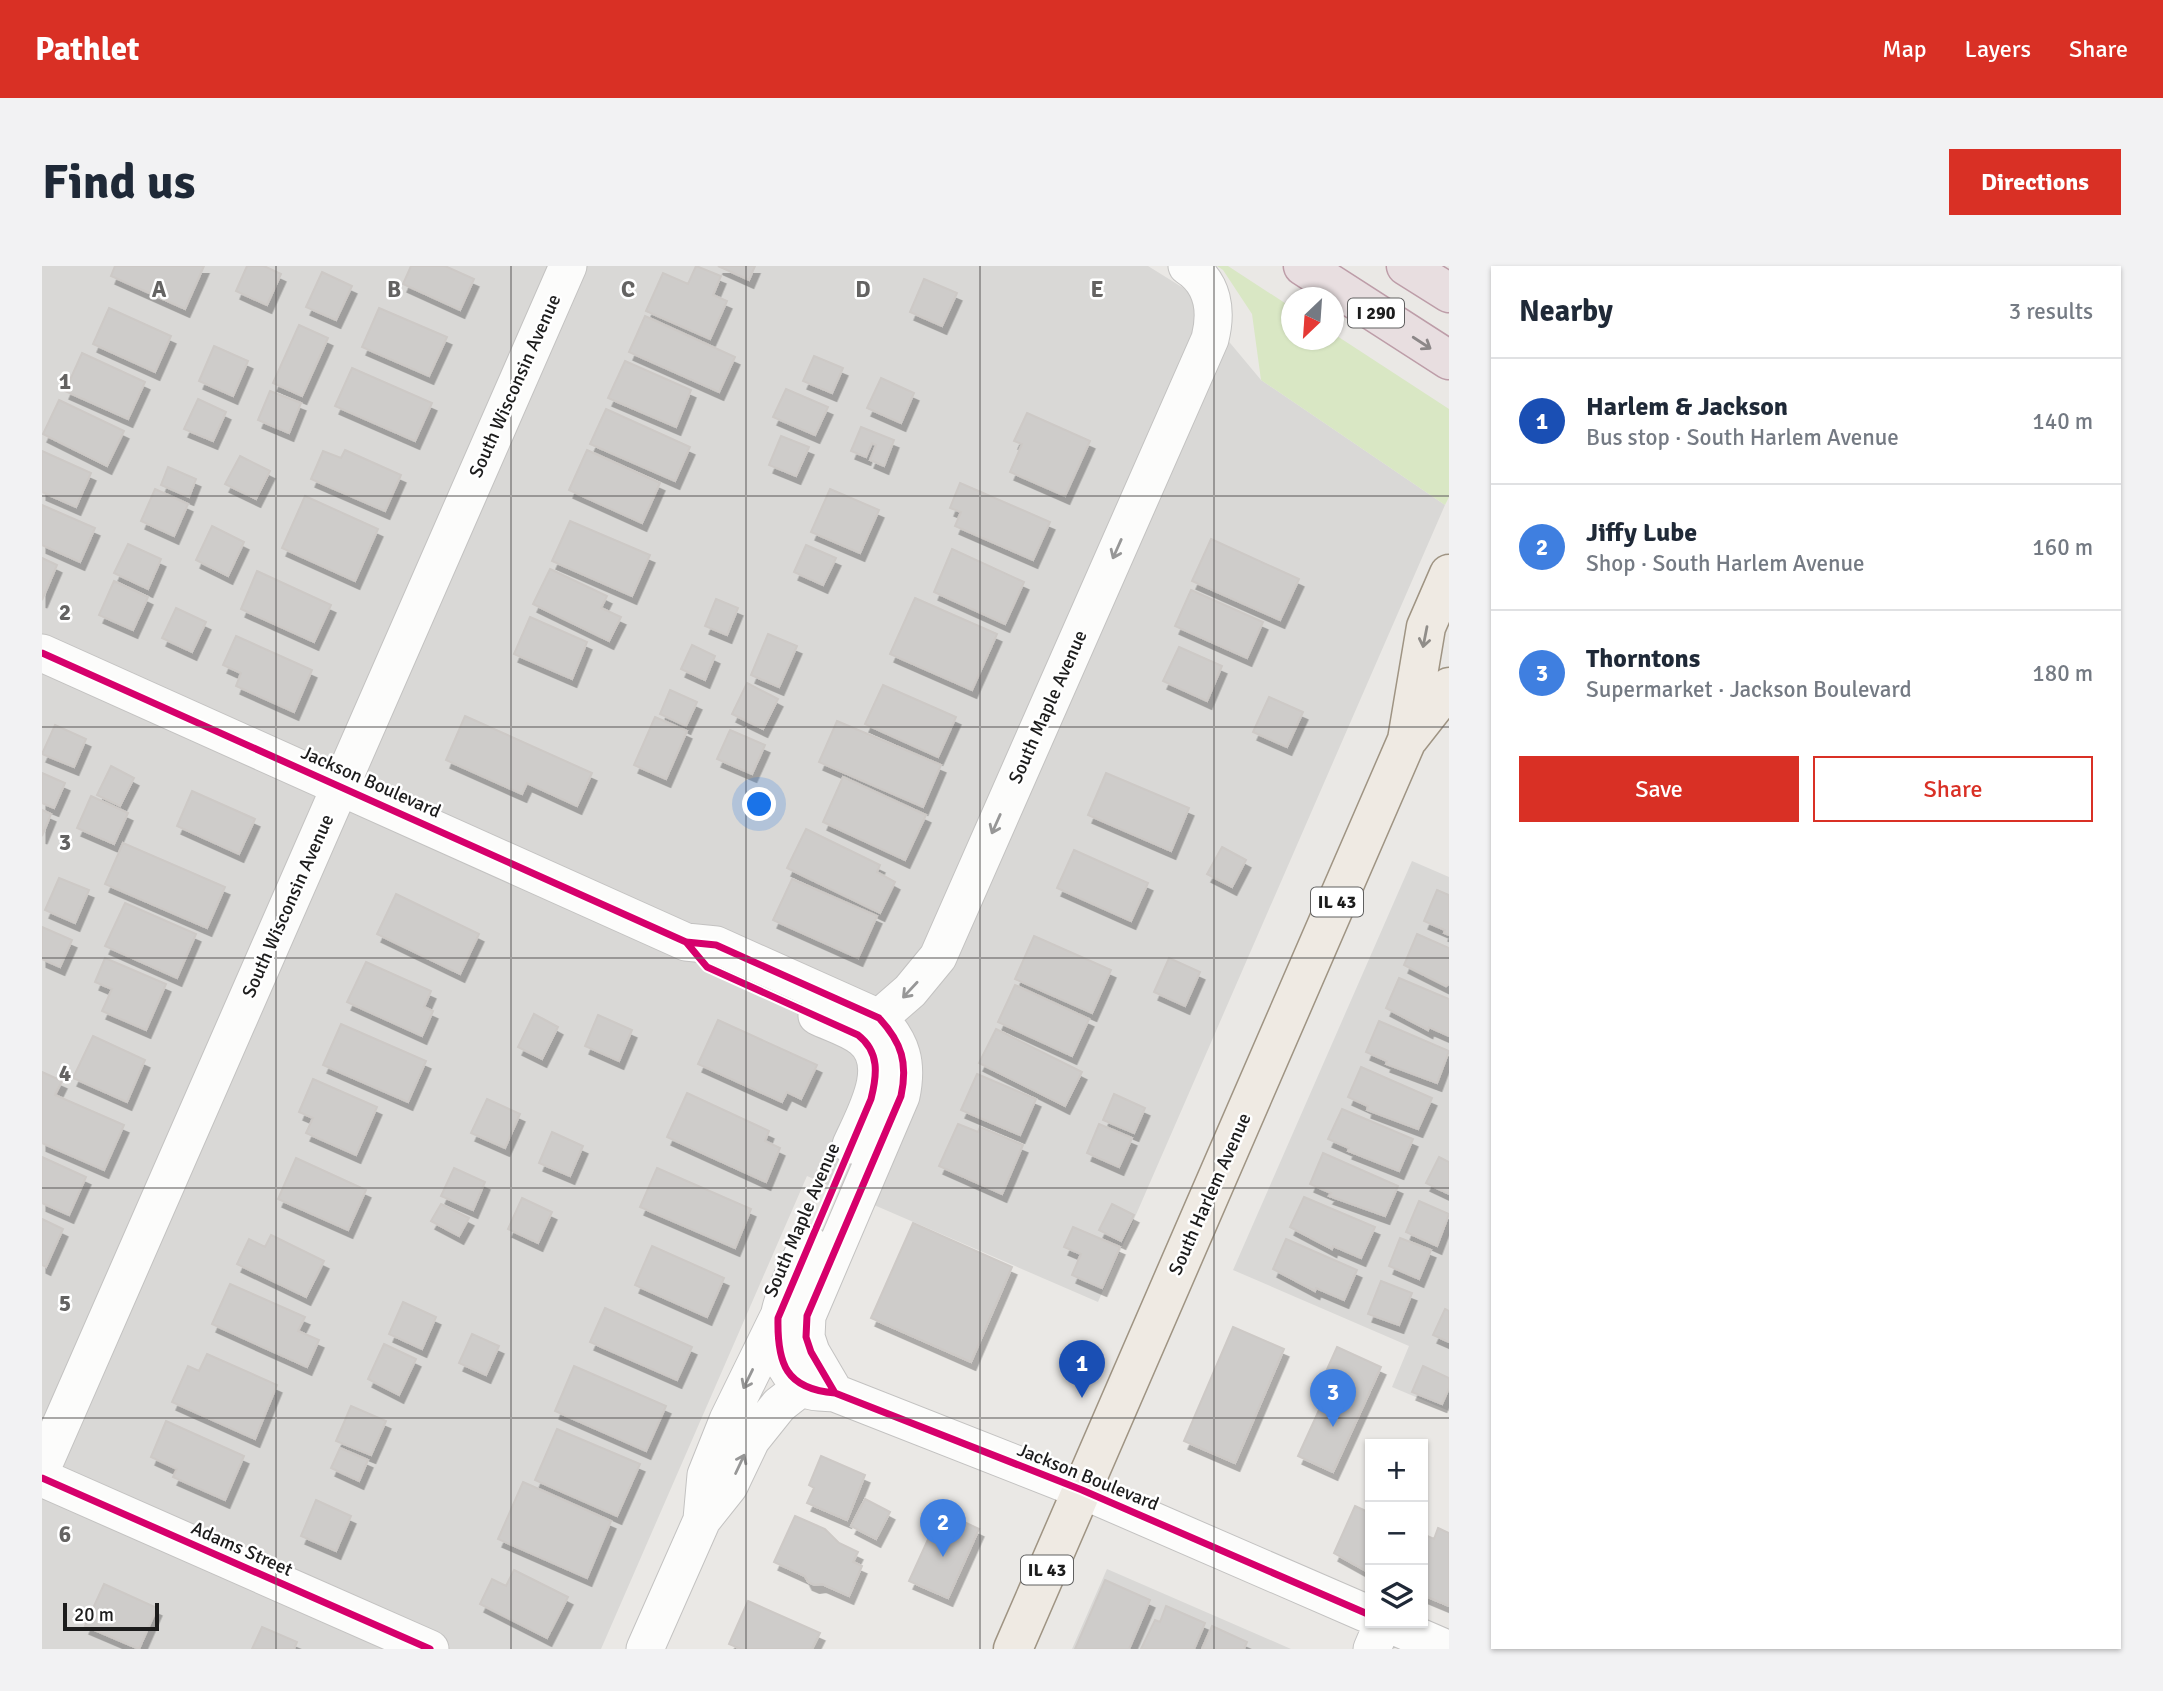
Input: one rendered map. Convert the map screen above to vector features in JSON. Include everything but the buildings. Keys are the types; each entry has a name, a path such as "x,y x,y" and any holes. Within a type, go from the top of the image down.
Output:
{"highway":[{"name":"I 290","path":"1303,266 1449,360"},
{"path":"1406,266 1449,293"}],"main road":[{"name":"South Harlem Avenue","path":"1013,1649 1407,740 1426,627 1449,574"},
{"name":"South Harlem Avenue","path":"1407,740 1449,687"}],"street":[{"name":"South Wisconsin Avenue","path":"42,1468 568,266"},
{"name":"South Maple Avenue","path":"868,1026 910,991 938,957 1210,339 1216,315 1205,282 1187,266"},
{"name":"Jackson Boulevard","path":"42,653 341,785 685,942 716,945 868,1026"},
{"name":"South Maple Avenue","path":"702,1520 706,1475 728,1420 778,1318 871,1099 876,1077 875,1058 868,1043 868,1026"},
{"name":"South Maple Avenue","path":"816,1377 806,1337 807,1317 814,1294 901,1096 906,1074 904,1054 895,1036 868,1026"},
{"name":"South Maple Avenue","path":"778,1318 777,1340 793,1379 816,1377"},
{"name":"Jackson Boulevard","path":"816,1377 1365,1613"},
{"name":"South Maple Avenue","path":"645,1649 702,1520 729,1486 751,1440 779,1405 816,1377"},
{"name":"Adams Street","path":"42,1478 430,1649"},
{"path":"1372,1649 1382,1628"},
{"path":"1397,1628 1447,1649"}],"shaded area":[{"path":"42,266 1148,266 1185,289 1261,380 1445,505 1098,1302 807,1176 601,1649 42,1649"},
{"path":"1412,861 1449,877 1449,1411 1392,1387 1409,1346 1233,1270"},
{"path":"1107,1569 1291,1649 1072,1649"}],"green space":[{"path":"1217,266 1228,266 1281,300 1281,350 1344,350 1344,341 1449,409 1449,497 1445,505 1261,380 1252,314 1223,270"}],"cycle path":[{"path":"42,653 686,942 716,945 879,1018 893,1036 901,1054 904,1073 901,1096 807,1316 806,1337 811,1352 835,1393 1082,1490 1365,1613"},
{"path":"686,942 707,967 858,1035 873,1056 875,1081 871,1099 778,1318 780,1349 788,1371 795,1380 805,1386 835,1393"},
{"path":"42,1478 430,1649"}],"place":[{"name":"Harlem & Jackson","path":"1082,1398"},
{"name":"Thorntons","path":"1333,1427"},
{"name":"Jiffy Lube","path":"943,1557"}]}
